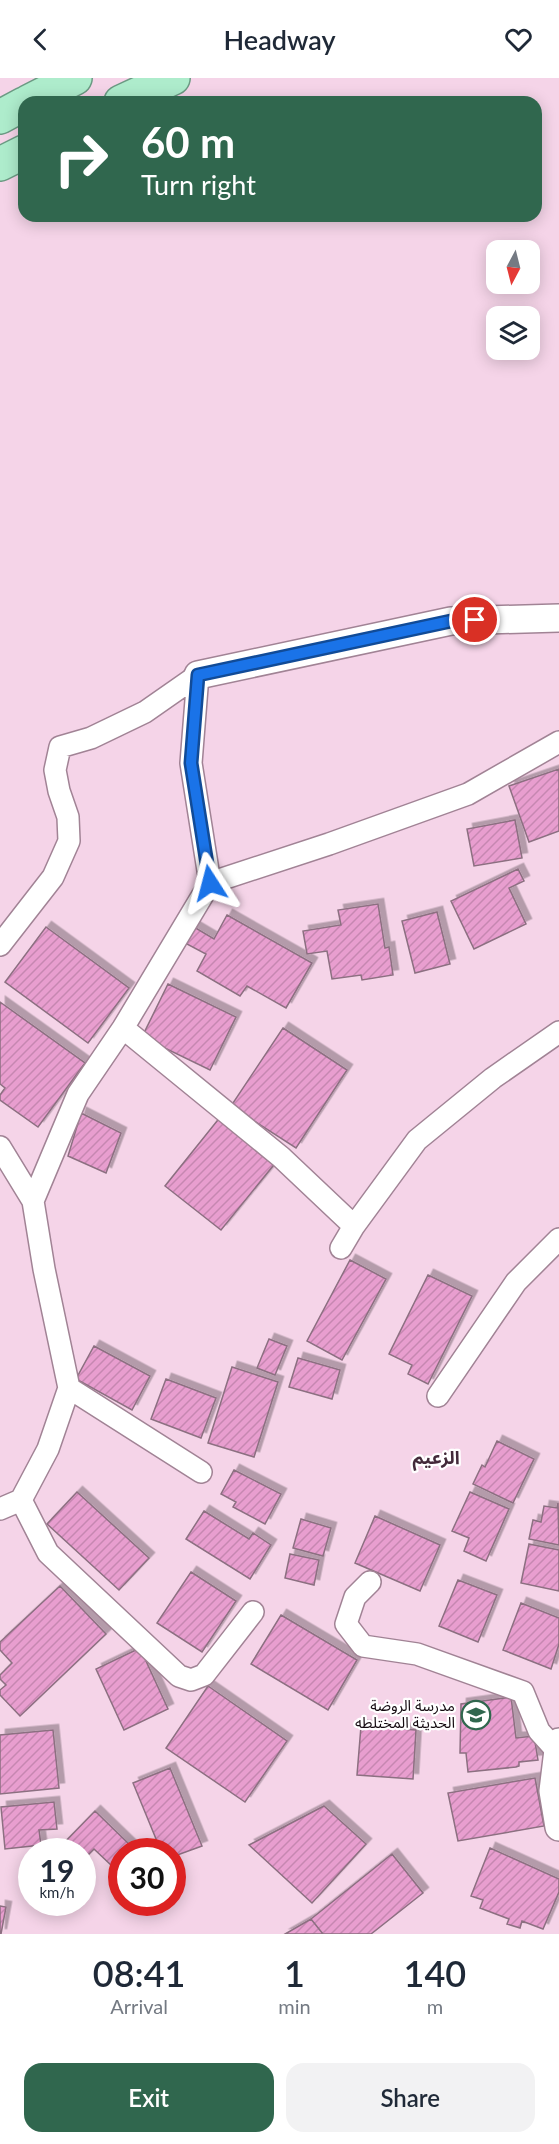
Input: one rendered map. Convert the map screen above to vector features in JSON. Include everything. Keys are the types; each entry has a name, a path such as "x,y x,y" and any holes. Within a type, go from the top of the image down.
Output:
{"highway":[{"path":"40,96 75,78"},
{"path":"134,96 173,78"},
{"path":"0,117 18,107"},
{"path":"0,164 18,155"}],"street":[{"path":"0,945 53,877 69,841 68,817 55,770 60,747 91,738 145,712 198,675 451,621 559,618"},
{"path":"33,1201 78,1094 123,1028 210,883 191,763 198,675"},
{"path":"210,883 329,844 468,794 559,742"},
{"path":"123,1028 281,1157 354,1226"},
{"path":"341,1248 354,1226 417,1140 493,1078 559,1032"},
{"path":"0,1147 33,1201 44,1269 69,1388 48,1449 21,1500 0,1509"},
{"path":"438,1396 516,1282 559,1239"},
{"path":"69,1388 201,1472"},
{"path":"21,1500 48,1553 179,1676 191,1680 204,1675 253,1612"},
{"path":"370,1582 355,1597 346,1624 363,1646 417,1654 524,1692 540,1731 558,1747 553,1791 559,1827"}],"building":[{"path":"559,769 559,831 529,842 509,786"},
{"path":"515,820 522,858 474,866 467,829"},
{"path":"518,869 524,881 509,888 526,924 474,949 451,901"},
{"path":"378,904 385,948 389,947 393,975 362,980 361,975 332,979 327,951 307,954 303,931 341,925 338,910"},
{"path":"437,912 450,964 415,973 402,921"},
{"path":"227,915 312,963 286,1008 247,986 240,996 197,971 206,954 185,943 194,927 214,939"},
{"path":"46,927 129,988 88,1043 5,982"},
{"path":"168,984 236,1017 210,1070 142,1037"},
{"path":"0,1002 85,1063 38,1127 0,1100 0,1095 5,1088 0,1084"},
{"path":"283,1028 347,1070 296,1148 231,1106"},
{"path":"81,1113 121,1133 106,1173 68,1156"},
{"path":"221,1116 277,1161 221,1230 165,1186"},
{"path":"350,1260 386,1279 342,1360 307,1341"},
{"path":"428,1275 472,1296 428,1384 408,1374 412,1365 389,1354"},
{"path":"269,1339 287,1346 275,1375 257,1368"},
{"path":"94,1346 150,1376 132,1410 76,1379"},
{"path":"298,1358 340,1370 332,1399 289,1387"},
{"path":"232,1367 278,1382 254,1457 208,1443"},
{"path":"166,1379 216,1398 201,1438 151,1419"},
{"path":"497,1441 534,1459 513,1503 473,1484 482,1465 485,1467"},
{"path":"234,1470 281,1494 265,1524 233,1507 236,1502 221,1494"},
{"path":"77,1492 149,1558 119,1590 47,1524"},
{"path":"470,1492 509,1509 486,1561 464,1551 469,1538 452,1531"},
{"path":"558,1503 559,1545 529,1539 533,1520 541,1522 544,1506 557,1508"},
{"path":"204,1511 249,1539 253,1533 271,1545 250,1579 186,1539"},
{"path":"375,1516 440,1545 420,1591 355,1563"},
{"path":"301,1519 331,1528 323,1556 293,1548"},
{"path":"529,1544 559,1550 559,1591 521,1583"},
{"path":"290,1554 319,1560 314,1585 285,1578"},
{"path":"191,1572 236,1601 202,1652 157,1623"},
{"path":"458,1580 497,1595 478,1642 439,1626"},
{"path":"60,1586 106,1634 20,1716 0,1695 0,1690 6,1685 0,1679 0,1675 12,1663 0,1650 0,1642"},
{"path":"521,1603 559,1618 559,1644 551,1669 503,1650"},
{"path":"281,1615 357,1660 328,1710 251,1664"},
{"path":"140,1648 168,1709 124,1730 96,1669"},
{"path":"208,1686 287,1741 245,1802 166,1748"},
{"path":"511,1697 516,1738 534,1736 538,1760 519,1762 519,1766 516,1767 468,1772 466,1753 460,1753 461,1704"},
{"path":"361,1726 416,1730 413,1779 357,1775"},
{"path":"53,1730 59,1788 0,1794 0,1735"},
{"path":"170,1768 202,1846 186,1852 186,1838 156,1838 133,1783"},
{"path":"535,1778 544,1826 458,1841 448,1793"},
{"path":"54,1802 57,1829 39,1830 40,1838 18,1838 18,1848 5,1849 1,1807"},
{"path":"324,1806 366,1844 312,1903 249,1845"},
{"path":"95,1811 123,1838 108,1838 108,1862 96,1851 96,1838 69,1838"},
{"path":"490,1848 559,1879 559,1892 543,1929 522,1921 520,1928 507,1924 509,1919 480,1908 483,1900 471,1896"},
{"path":"392,1854 423,1893 371,1934 323,1934 311,1919"},
{"path":"0,1906 6,1907 1,1934 0,1934"},
{"path":"311,1919 323,1934 285,1934"}],"place":[{"name":"مدرسة الروضة الحديثة المختلطه","path":"476,1715"}],"district":[{"name":"الزعيم","path":"436,1458"}],"route":[{"path":"210,883 191,763 198,675 451,621 475,620"}]}
